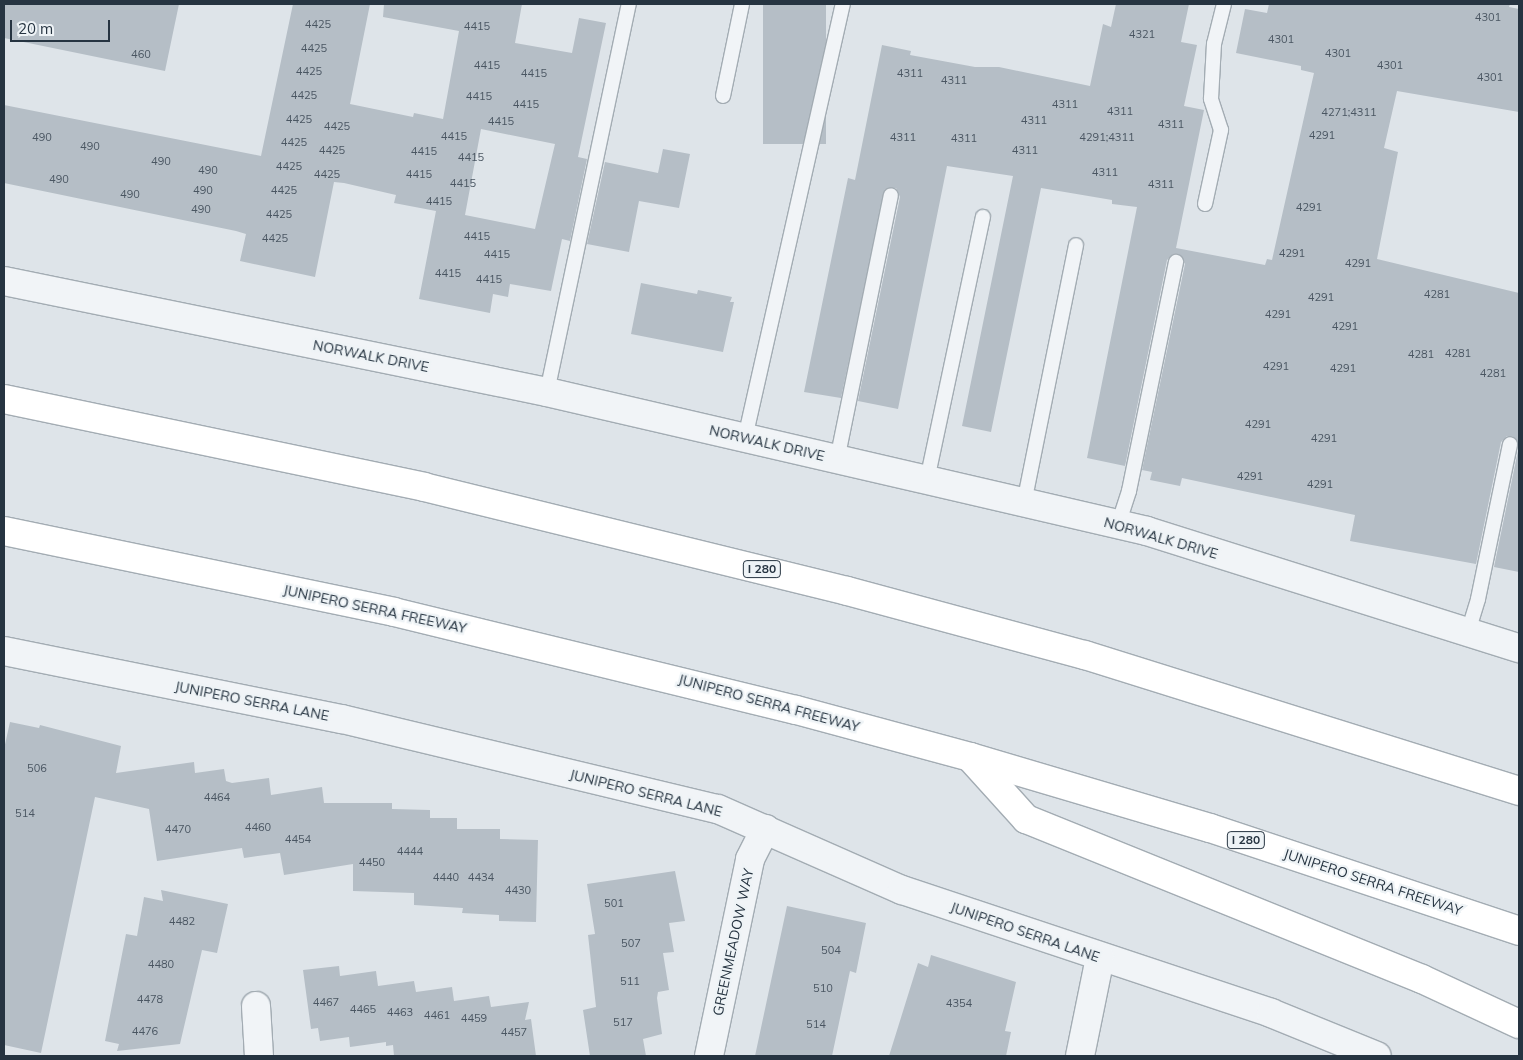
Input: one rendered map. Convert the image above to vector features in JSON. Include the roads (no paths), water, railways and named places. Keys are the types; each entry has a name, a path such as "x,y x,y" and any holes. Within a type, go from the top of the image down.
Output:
{"highway":[{"name":"I 280","path":"4,399 424,488 847,590 1085,654 1516,788"},
{"name":"JUNIPERO SERRA FREEWAY","path":"4,531 394,612 580,655 970,757 1210,828 1519,931"},
{"path":"970,757 1026,819 1422,979 1519,1024"}],"street":[{"name":"NORWALK DRIVE","path":"4,281 547,392 1118,525 1519,648"},
{"name":"JUNIPERO SERRA LANE","path":"4,651 342,719 718,809 902,890 1100,958 1271,1013 1377,1056"},
{"name":"GREENMEADOW WAY","path":"709,1056 750,859 765,830"},
{"path":"1080,1056 1100,958"},
{"path":"256,1006 258,1056"}],"lane":[{"path":"547,392 629,4"},
{"path":"723,96 742,4"},
{"path":"745,438 844,4"},
{"path":"1205,204 1221,130 1211,99 1214,44 1224,4"},
{"path":"837,460 891,195"},
{"path":"927,480 983,218"},
{"path":"1024,503 1076,245"},
{"path":"1118,525 1130,484 1176,262"},
{"path":"1468,632 1478,599 1510,444"}]}
